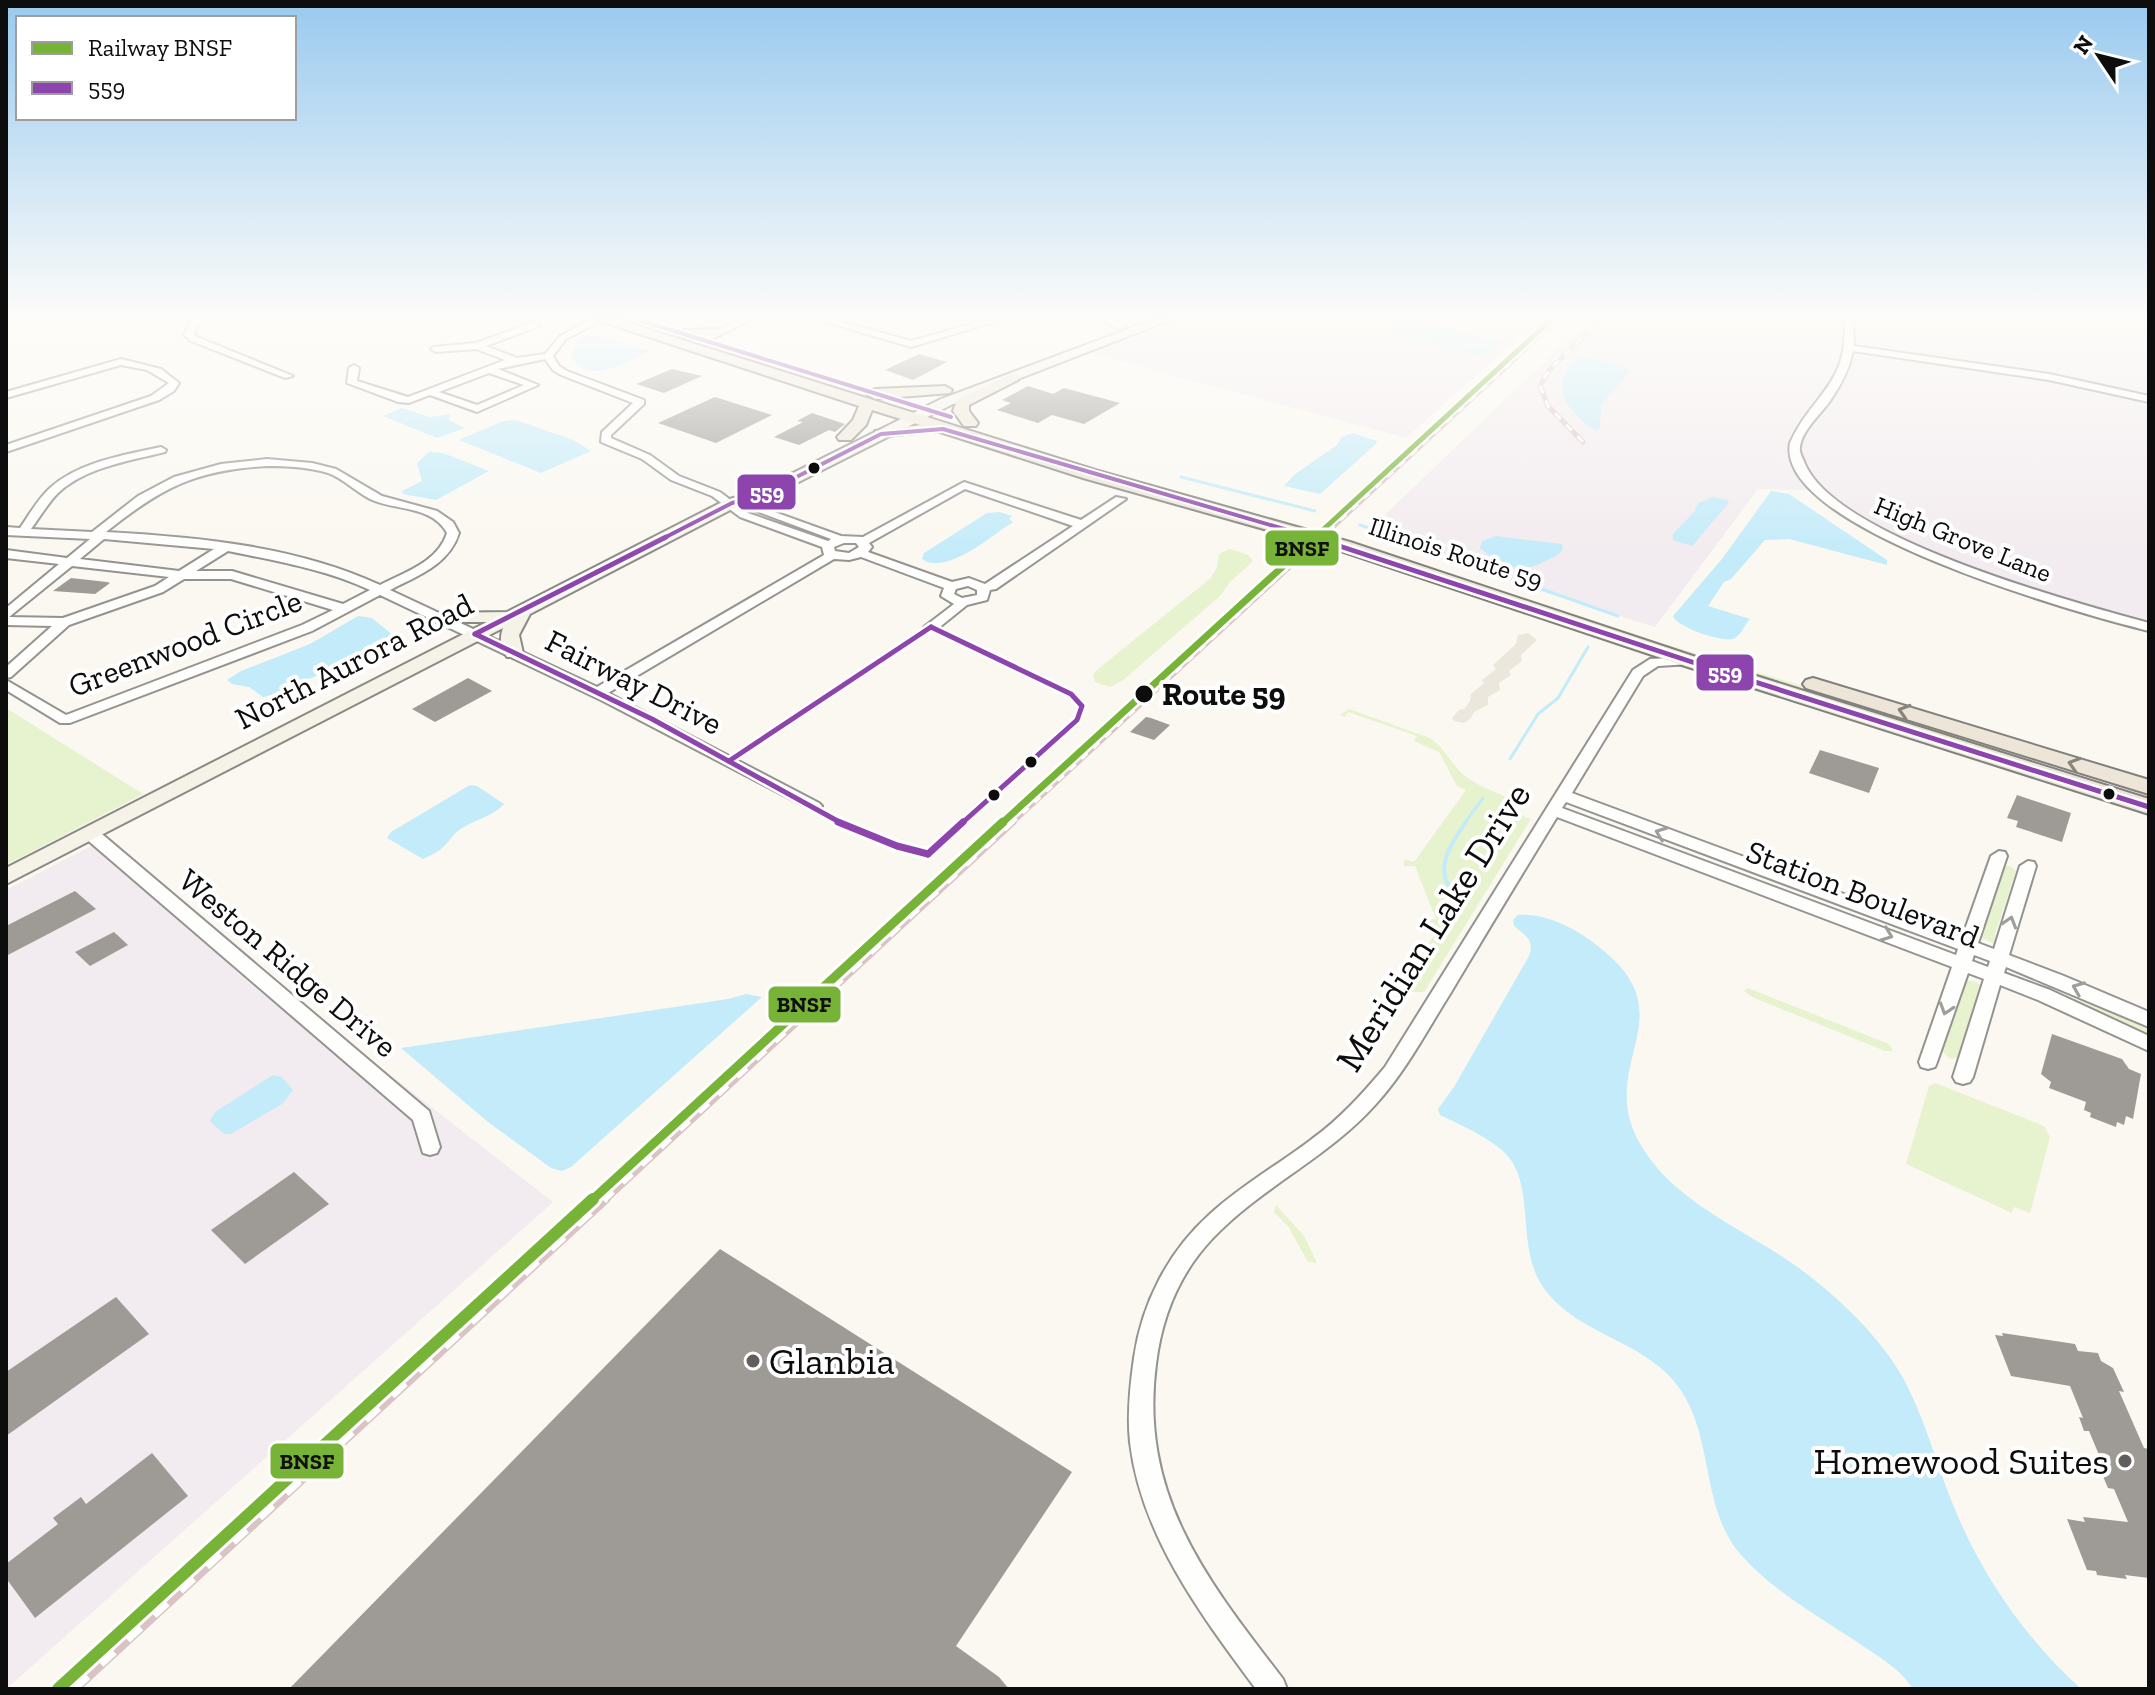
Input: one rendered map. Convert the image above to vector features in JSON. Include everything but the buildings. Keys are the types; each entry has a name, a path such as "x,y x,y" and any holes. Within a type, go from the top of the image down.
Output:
{"main road":[{"path":"845,437 860,422 871,399"},
{"name":"Illinois Route 59","path":"871,399 911,411 943,429 1089,474 1270,523 1692,662 2149,807"},
{"name":"Illinois Route 59","path":"871,399 893,412 929,410 1445,565 1670,640 2149,787"},
{"name":"North Aurora Road","path":"6,877 732,503 761,495 881,434 930,399"},
{"path":"929,410 957,399"},
{"path":"970,399 962,403 960,409 970,423"},
{"name":"North Aurora Road","path":"732,503 738,492 893,412"},
{"path":"881,434 943,429"},
{"path":"441,617 475,619 525,609"},
{"path":"514,653 507,642 508,634 525,609"}],"street":[{"path":"6,449 152,399"},
{"path":"450,399 477,409 500,399"},
{"path":"632,399 640,402 606,434 608,442 646,457 675,478 732,503 744,515 833,547 849,557 964,485 1083,525"},
{"name":"High Grove Lane","path":"1826,399 1794,445 1799,470 1819,494 1863,524 1948,562 2043,596 2149,627"},
{"path":"23,532 53,493 66,483 127,458 161,450"},
{"name":"Greenwood Circle","path":"6,684 65,720 307,628 437,559 449,546 452,528 435,514 373,498 346,477 319,468 254,465 185,477 147,494 98,535"},
{"path":"597,693 833,547 862,547 951,586 969,582 984,588 992,586 1120,499"},
{"name":"Fairway Drive","path":"6,531 98,535 226,547 301,562 383,589 597,693 814,806"},
{"path":"6,614 98,535"},
{"path":"6,621 64,622 159,589 226,547"},
{"name":"Greenwood Circle","path":"6,554 66,564 181,575 232,575 344,609"},
{"path":"951,586 947,596 961,602 983,597 984,588"},
{"path":"931,627 960,606 961,602"},
{"path":"6,674 64,622"},
{"path":"1629,641 1638,659 1638,673 1660,661 1692,662"},
{"name":"Meridian Lake Drive","path":"1273,1689 1187,1570 1158,1509 1141,1436 1138,1397 1151,1323 1168,1283 1202,1234 1226,1212 1350,1120 1392,1072 1638,673"},
{"name":"Station Boulevard","path":"1557,803 1996,967 2098,996 2149,1020"},
{"name":"Weston Ridge Drive","path":"90,833 422,1116 430,1147"},
{"path":"1928,1062 1999,856"},
{"path":"1963,1077 2028,866"},
{"name":"Station Boulevard","path":"1996,967 2149,1044"}],"shaded area":[{"path":"1261,399 1450,399 1406,438"},
{"path":"1506,399 2149,399 2149,630 1933,560 1863,528 1807,490 1758,489 1655,627 1364,535"},
{"path":"1528,633 1537,640 1521,655 1522,661 1509,671 1511,675 1499,683 1500,690 1488,697 1488,705 1474,712 1464,723 1454,721 1452,718 1464,709 1471,694 1484,683 1482,680 1496,669 1493,665 1516,644 1518,635"},
{"path":"101,841 266,978 553,1202 6,1689 6,890"}],"green space":[{"path":"1230,549 1248,555 1253,561 1220,596 1123,680 1110,687 1095,682 1093,675 1098,669 1211,578 1219,554"},
{"path":"1384,552 1662,643 2047,761 1895,722"},
{"path":"6,708 143,794 6,865"},
{"path":"1349,709 1430,738 1465,776 1524,806 1519,808 1524,817 1531,819 1424,992 1411,992 1390,984 1390,980 1401,984 1435,934 1423,929 1427,925 1425,920 1436,919 1415,866 1404,866 1404,859 1414,862 1466,790 1457,786 1439,752 1414,741 1417,736 1348,712 1345,717 1340,715"},
{"path":"2003,866 2010,866 2016,871 1995,934 1997,943 1994,944 1980,937"},
{"path":"2019,978 2149,1028 2149,1037"},
{"path":"1967,980 1977,982 1983,989 1960,1057 1950,1059 1942,1051"},
{"path":"1748,988 1889,1044 1893,1051 1885,1051 1752,997 1744,991"},
{"path":"1935,1083 2044,1126 2050,1137 2030,1213 2014,1207 2012,1213 1906,1164 1929,1086"},
{"path":"1276,1205 1304,1236 1317,1263 1308,1262 1288,1226 1274,1212"}],"water":[{"path":"1565,399 1606,399 1601,405 1597,431 1578,417"},
{"path":"402,408 430,417 450,414 449,420 465,428 437,438 383,416"},
{"path":"516,420 573,440 591,451 541,473 459,440 503,421"},
{"path":"1352,433 1377,441 1376,444 1320,494 1284,486 1294,475 1337,445 1341,438"},
{"path":"429,452 443,453 489,471 436,500 403,494 402,491 422,481 417,463"},
{"path":"1771,491 1789,494 1887,560 1887,565 1789,539 1765,540 1731,579 1724,582 1708,606 1750,619 1738,635 1733,639 1719,638 1682,625 1673,616 1722,559"},
{"path":"1713,497 1729,503 1692,546 1673,540 1673,534 1694,512 1698,503"},
{"path":"1000,512 1012,516 1009,519 1013,522 968,552 943,562 932,563 922,559 924,553 987,513"},
{"path":"1496,536 1562,544 1563,549 1541,563 1516,568 1502,563 1480,548 1482,541"},
{"path":"358,616 372,618 394,636 341,665 272,695 263,697 249,687 227,680 241,671 310,644"},
{"path":"470,785 477,786 504,804 458,831 441,849 423,859 387,838 391,832"},
{"path":"1518,915 1547,918 1575,930 1621,967 1636,992 1640,1015 1627,1086 1628,1113 1639,1142 1653,1163 1690,1198 1799,1268 1846,1307 1877,1340 1908,1388 1965,1533 1992,1582 2024,1628 2081,1689 1913,1689 1888,1663 1781,1591 1741,1555 1728,1537 1713,1496 1699,1432 1682,1392 1651,1361 1575,1317 1543,1287 1529,1251 1523,1193 1511,1160 1484,1138 1440,1115 1438,1109 1454,1087 1529,956 1530,942 1514,926 1513,920"},
{"path":"746,994 762,997 571,1167 562,1171 551,1168 488,1122 401,1048 728,999"},
{"path":"273,1075 282,1077 293,1090 282,1104 231,1134 224,1134 210,1121 215,1112"}],"waterway":[{"path":"1181,477 1315,511"},
{"path":"1360,525 1618,616"},
{"path":"1510,759 1538,714 1558,698 1588,647"},
{"path":"1464,824 1483,798"},
{"path":"1460,900 1446,881 1444,871 1448,852 1466,822"}],"railway":[{"path":"1011,824 1471,399"},
{"path":"1545,399 1548,406 1583,442"},
{"path":"604,1201 1013,822"},
{"path":"75,1689 606,1199"}],"rail line":[{"name":"BNSF","path":"58,1689 1465,399"}],"transit line":[{"name":"559","path":"893,399 951,417"},
{"name":"559","path":"475,634 732,503 761,495 881,434 943,429 1344,546 1692,662 2149,807"},
{"name":"559","path":"729,761 931,627"},
{"name":"559","path":"928,854 1077,720 1082,706 1071,694 931,627"},
{"name":"559","path":"475,634 677,732 832,820 897,846 928,854"}],"place":[{"name":"Route 59","path":"1144,694"},
{"name":"Glanbia","path":"753,1361"},
{"name":"Homewood Suites","path":"2125,1461"}]}
